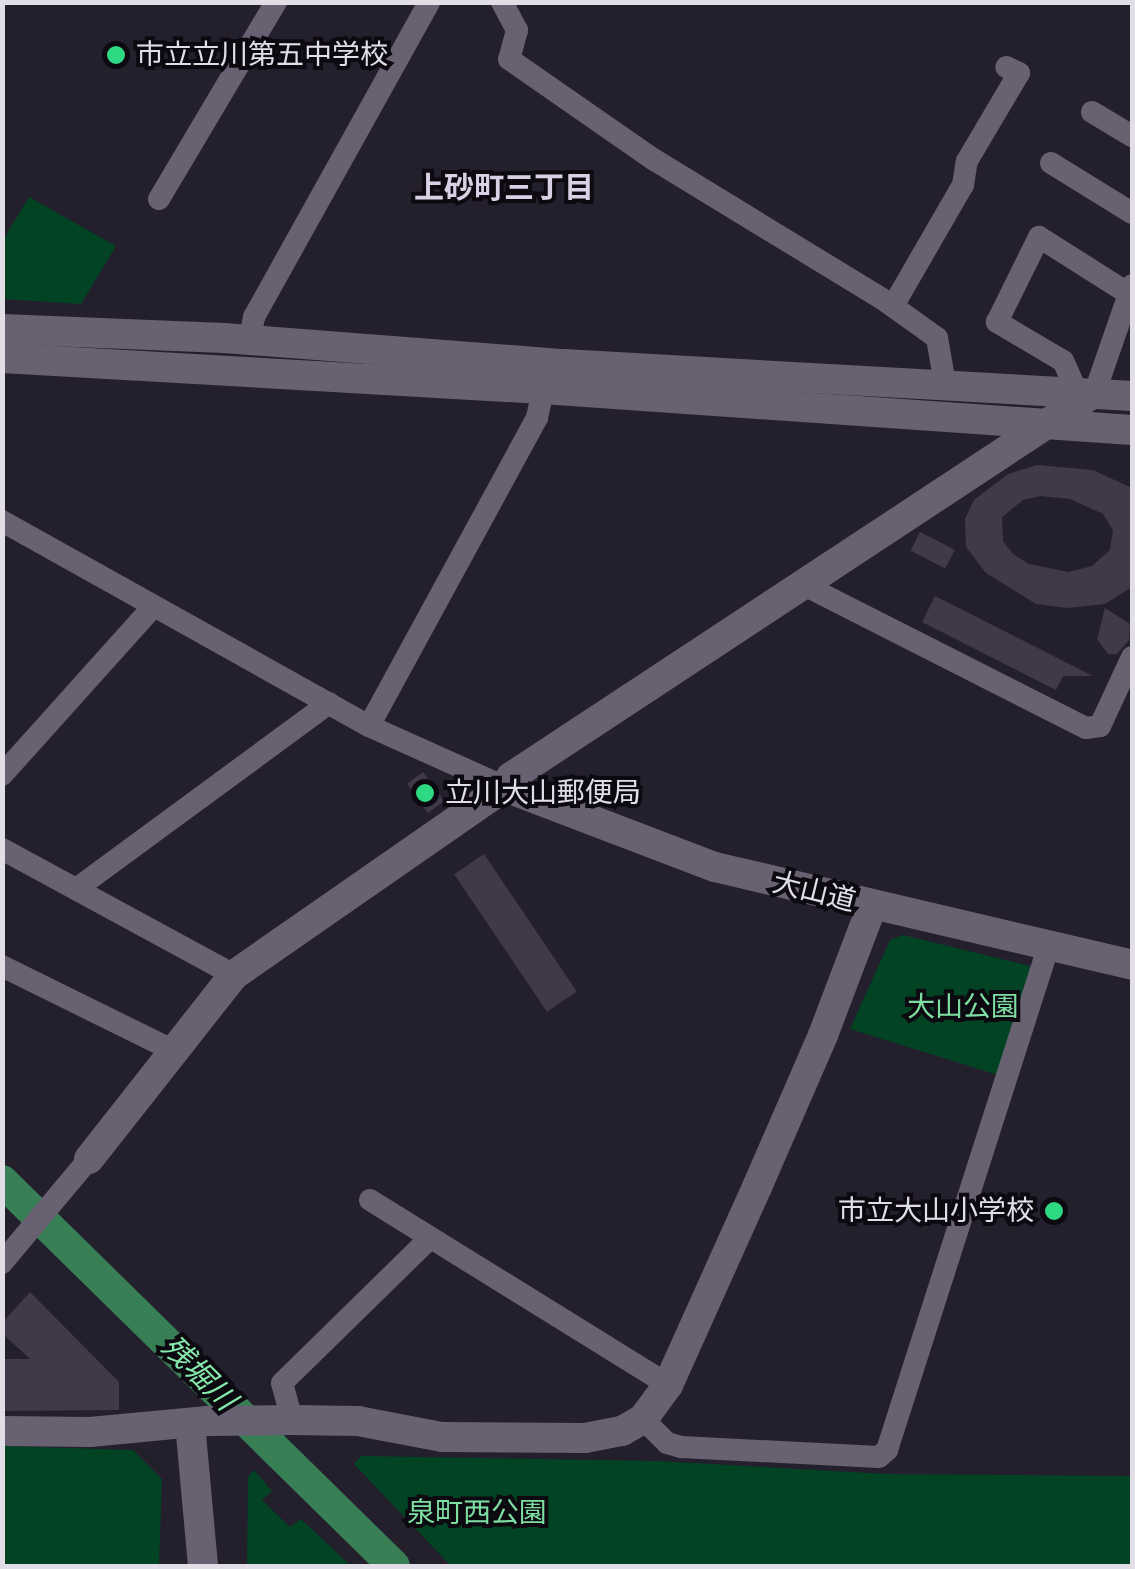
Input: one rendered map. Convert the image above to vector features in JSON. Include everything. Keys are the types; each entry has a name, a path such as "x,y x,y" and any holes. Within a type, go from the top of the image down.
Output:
{"street":[{"path":"159,198 276,2"},
{"path":"204,370 222,362 254,316 429,2"},
{"path":"502,2 518,30 509,59 715,199 893,306 937,338 946,384"},
{"path":"893,306 963,186 967,160 1019,73 1006,67"},
{"path":"1092,112 1132,136"},
{"path":"1050,163 1132,213"},
{"path":"2,1263 234,975 505,787 510,777 1044,424 1086,392 1131,289 1039,237 996,322 1063,360 1086,392"},
{"path":"4,343 237,340 1132,396"},
{"path":"4,343 204,370 542,388 1132,430"},
{"path":"370,726 536,418 542,388"},
{"path":"2,520 370,726 505,787"},
{"path":"802,584 1086,728 1100,726 1132,657"},
{"path":"2,775 153,606"},
{"path":"76,890 329,703"},
{"name":"大山道","path":"505,787 715,867 1132,965"},
{"path":"2,849 234,975"},
{"path":"2,1431 90,1432 198,1422 288,1420 358,1421 442,1437 585,1438 622,1431 643,1418 668,1385 823,1035 872,906"},
{"path":"643,1418 667,1442 681,1447 879,1456 887,1450 1048,948"},
{"path":"2,966 172,1050"},
{"path":"370,1200 668,1385"},
{"path":"288,1420 282,1383 430,1238"},
{"path":"187,1566 198,1422"},
{"path":"198,1422 203,1566"}],"green space":[{"path":"29,197 116,246 81,304 3,299 3,240"},
{"name":"大山公園","path":"903,935 1034,967 1001,1076 850,1029 890,940"},
{"path":"3,1446 133,1450 162,1479 159,1566 3,1566"},
{"name":"泉町西公園","path":"361,1456 658,1461 887,1474 1132,1476 1132,1566 451,1566 354,1464"},
{"path":"254,1470 272,1491 262,1500 290,1527 301,1519 351,1566 247,1566 248,1477"}],"building":[{"path":"1037,465 1093,470 1132,488 1132,587 1105,604 1067,608 1036,604 986,573 966,547 965,519 974,500 1008,474","holes":["1040,496 1070,499 1103,514 1113,530 1110,550 1092,566 1068,572 1029,564 1013,554 1003,541 1002,517 1023,500"]},
{"path":"920,532 955,550 945,568 910,551"},
{"path":"935,596 1093,676 1063,676 1056,690 922,622"},
{"path":"1105,608 1130,624 1129,640 1117,654 1108,654 1097,639"},
{"name":"立川大山郵便局","path":"423,772 444,801 428,813 407,784"},
{"path":"484,854 577,992 547,1012 454,874"},
{"path":"30,1292 119,1382 119,1410 2,1411 2,1359 30,1359 2,1333 2,1323"}],"waterway":[{"name":"残堀川","path":"2,1181 394,1566"}],"place":[{"name":"市立立川第五中学校","path":"116,55"},
{"name":"立川大山郵便局","path":"425,793"},
{"name":"市立大山小学校","path":"1054,1211"}],"district":[{"name":"上砂町三丁目","path":"504,189"}]}
